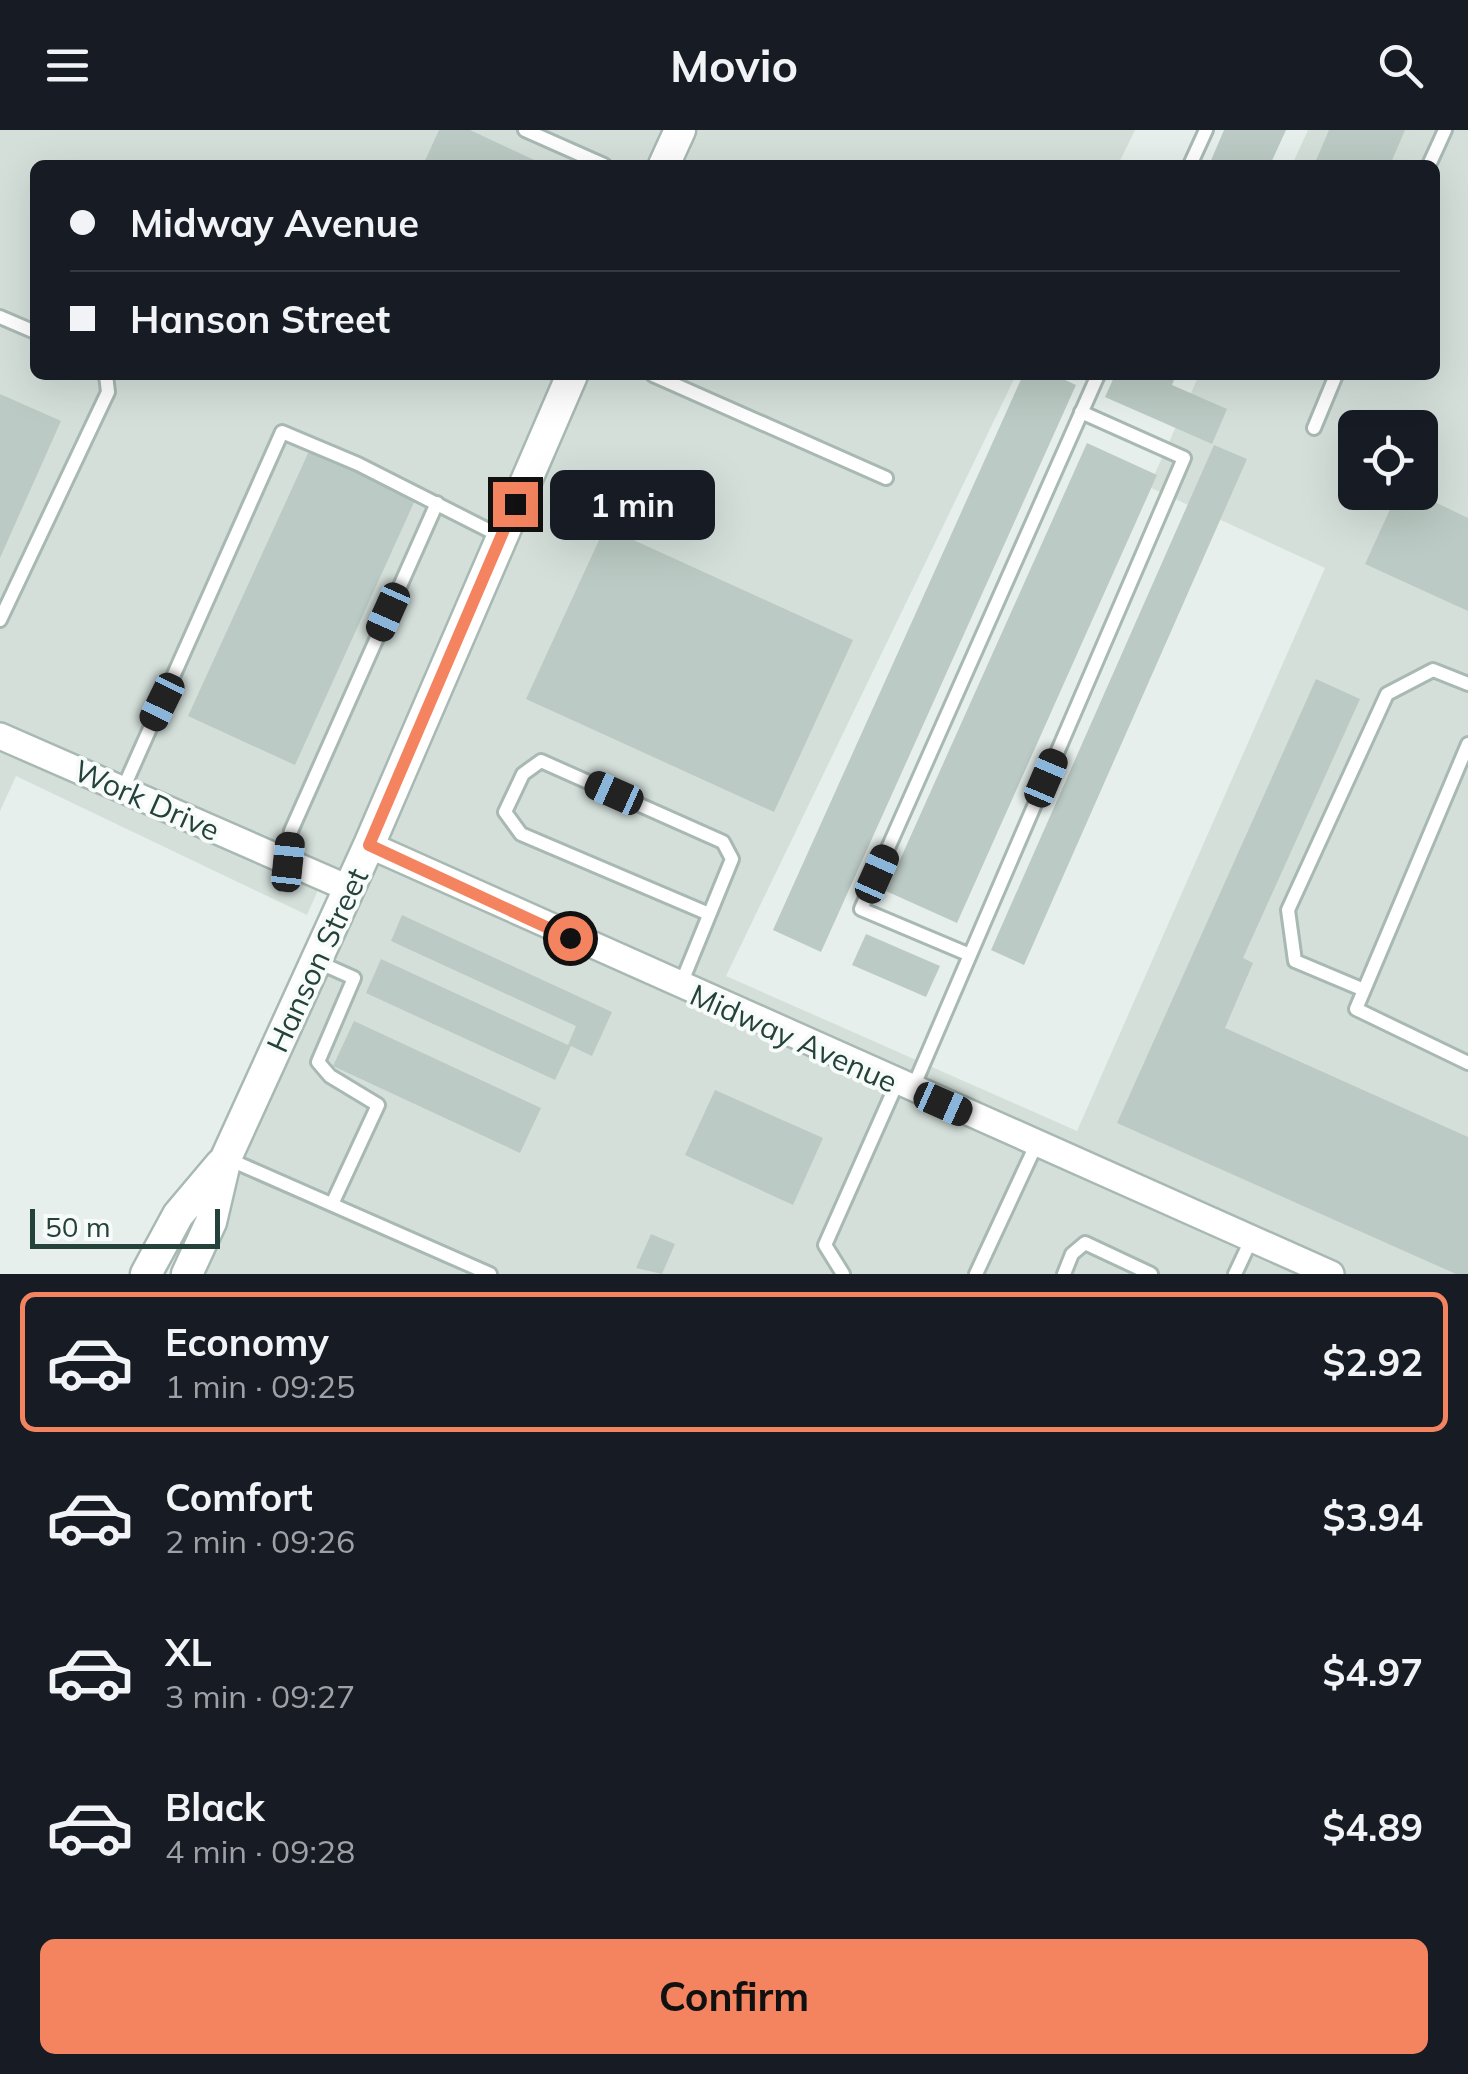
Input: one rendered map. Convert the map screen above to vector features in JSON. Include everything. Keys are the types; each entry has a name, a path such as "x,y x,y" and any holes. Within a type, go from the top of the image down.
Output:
{"street":[{"path":"666,160 680,130"},
{"name":"Hanson Street","path":"187,1274 211,1222 226,1158 350,889 570,380"},
{"name":"Work Drive","path":"0,736 350,889"},
{"name":"Midway Avenue","path":"369,845 680,987 1331,1274"},
{"name":"Hanson Street","path":"146,1274 178,1214 226,1158"}],"lane":[{"path":"525,130 593,160"},
{"path":"1192,160 1206,130"},
{"path":"1431,160 1445,130"},
{"path":"0,317 30,330"},
{"path":"0,620 108,392 107,380"},
{"path":"664,380 886,478"},
{"path":"970,955 861,910 1096,380"},
{"path":"1314,428 1334,380"},
{"path":"843,1274 825,1244 970,955 1184,458 1081,412"},
{"path":"123,789 282,432 500,536"},
{"path":"288,862 291,831 437,504"},
{"path":"1364,990 1295,960 1288,910 1387,694 1433,670 1468,684"},
{"path":"1468,744 1356,1010 1468,1063"},
{"path":"680,987 732,858 724,842 540,761 522,774 506,812 520,834 709,914"},
{"path":"316,961 354,978 318,1062 330,1076 378,1104 334,1202"},
{"path":"976,1274 1036,1145"},
{"path":"226,1158 334,1202 490,1274"},
{"path":"1235,1274 1251,1240"},
{"path":"1064,1274 1072,1254 1085,1243 1151,1274"}],"shaded area":[{"path":"0,130 663,130 650,160 30,160 30,380 553,380 330,895 318,890 307,915 16,776 0,811"},
{"path":"696,130 1135,130 1120,160 682,160"},
{"path":"1308,130 1468,130 1468,1274 204,1274 225,1228 244,1155 383,852 586,380 1014,380 726,976 1077,1131 1325,568 1149,487 1197,380 1440,380 1440,160 1294,160"}],"building":[{"path":"439,130 470,130 534,160 425,160"},
{"path":"1224,130 1286,130 1272,160 1211,160"},
{"path":"1329,130 1405,130 1392,160 1316,160"},
{"path":"1021,380 1065,380 1076,385 821,952 773,930"},
{"path":"1113,380 1174,380 1172,385 1227,409 1212,444 1105,397"},
{"path":"0,394 61,421 0,558"},
{"path":"1087,443 1157,475 957,923 886,891"},
{"path":"1214,445 1247,459 1024,965 991,950"},
{"path":"310,449 416,498 295,765 188,716"},
{"path":"1438,504 1468,518 1468,611 1365,564 1390,510 1438,510"},
{"path":"605,527 853,640 774,812 526,699"},
{"path":"1316,679 1360,699 1243,958 1253,963 1225,1028 1468,1137 1468,1274 1456,1274 1117,1123"},
{"path":"402,915 612,1012 592,1056 571,1046 555,1080 366,993 381,959 568,1045 576,1026 391,941"},
{"path":"866,934 940,966 926,997 852,965"},
{"path":"354,1021 541,1108 520,1153 333,1066"},
{"path":"715,1090 823,1138 793,1205 685,1155"},
{"path":"651,1234 675,1244 662,1274 636,1268"}],"route":[{"path":"515,504 369,845 570,938"}]}
